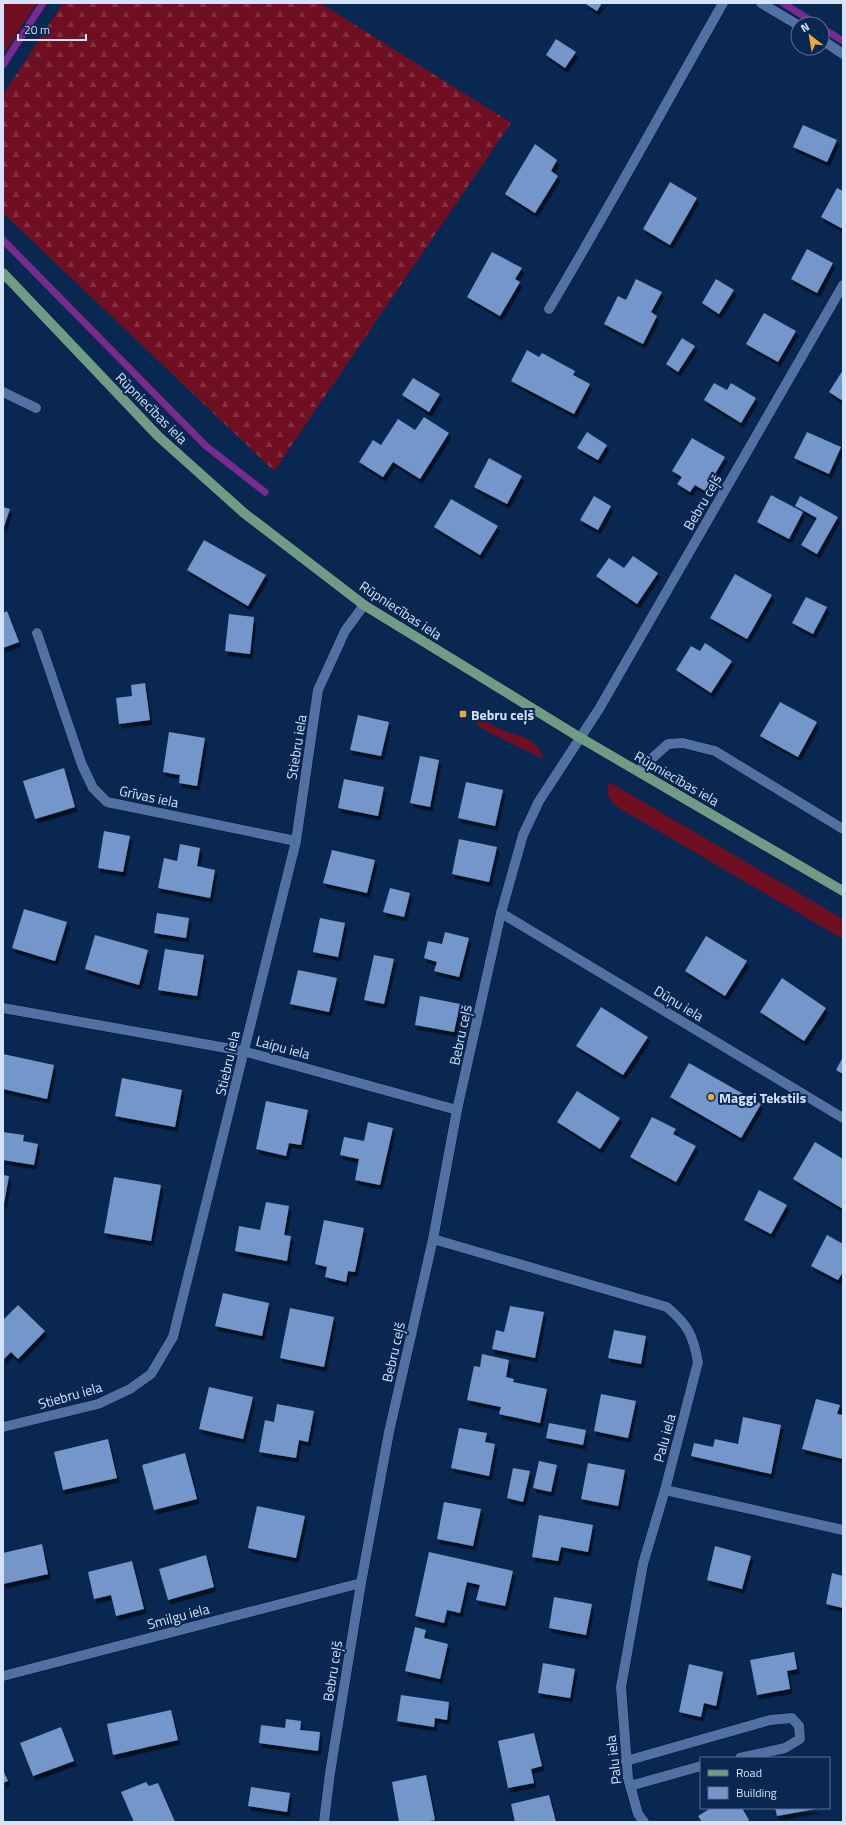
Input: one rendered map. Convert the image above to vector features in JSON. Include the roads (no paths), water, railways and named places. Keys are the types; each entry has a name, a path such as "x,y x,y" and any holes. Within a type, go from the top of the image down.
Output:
{"main road":[{"name":"Rūpniecības iela","path":"3,273 158,436 244,513 364,604 579,737 843,891"}],"street":[{"path":"549,309 596,230 642,144 723,3"},
{"path":"761,3 790,20"},
{"path":"830,45 843,54"},
{"name":"Bebru ceļš","path":"324,1822 330,1773 361,1583 389,1432 433,1238 458,1110 501,913 523,834 539,801 579,737 599,709 843,285"},
{"path":"3,392 36,408"},
{"name":"Stiebru iela","path":"3,1427 98,1404 130,1389 151,1374 173,1337 238,1080 243,1051 296,841 318,690 344,631 364,604"},
{"name":"Grīvas iela","path":"37,633 82,765 93,788 107,802 296,841"},
{"path":"638,771 668,744 684,743 715,751 843,829"},
{"name":"Dūņu iela","path":"501,913 843,1118"},
{"name":"Laipu iela","path":"3,1008 243,1051 458,1110"},
{"name":"Palu iela","path":"433,1238 667,1307 682,1320 694,1340 698,1362 665,1490 643,1564 621,1687 626,1761 630,1786 638,1814 644,1822"},
{"path":"665,1490 843,1530"},
{"name":"Smilgu iela","path":"3,1676 361,1583"},
{"path":"626,1761 770,1720 792,1718 799,1726 800,1739 785,1748 744,1757"},
{"path":"630,1786 700,1766"}],"waterway":[{"path":"3,65 43,3"},
{"path":"783,3 803,16"},
{"path":"830,33 843,41"},
{"path":"3,240 206,446 265,492"}],"place":[{"name":"Bebru ceļš","path":"463,714"},
{"name":"Maggi Tekstils","path":"711,1097"}]}
